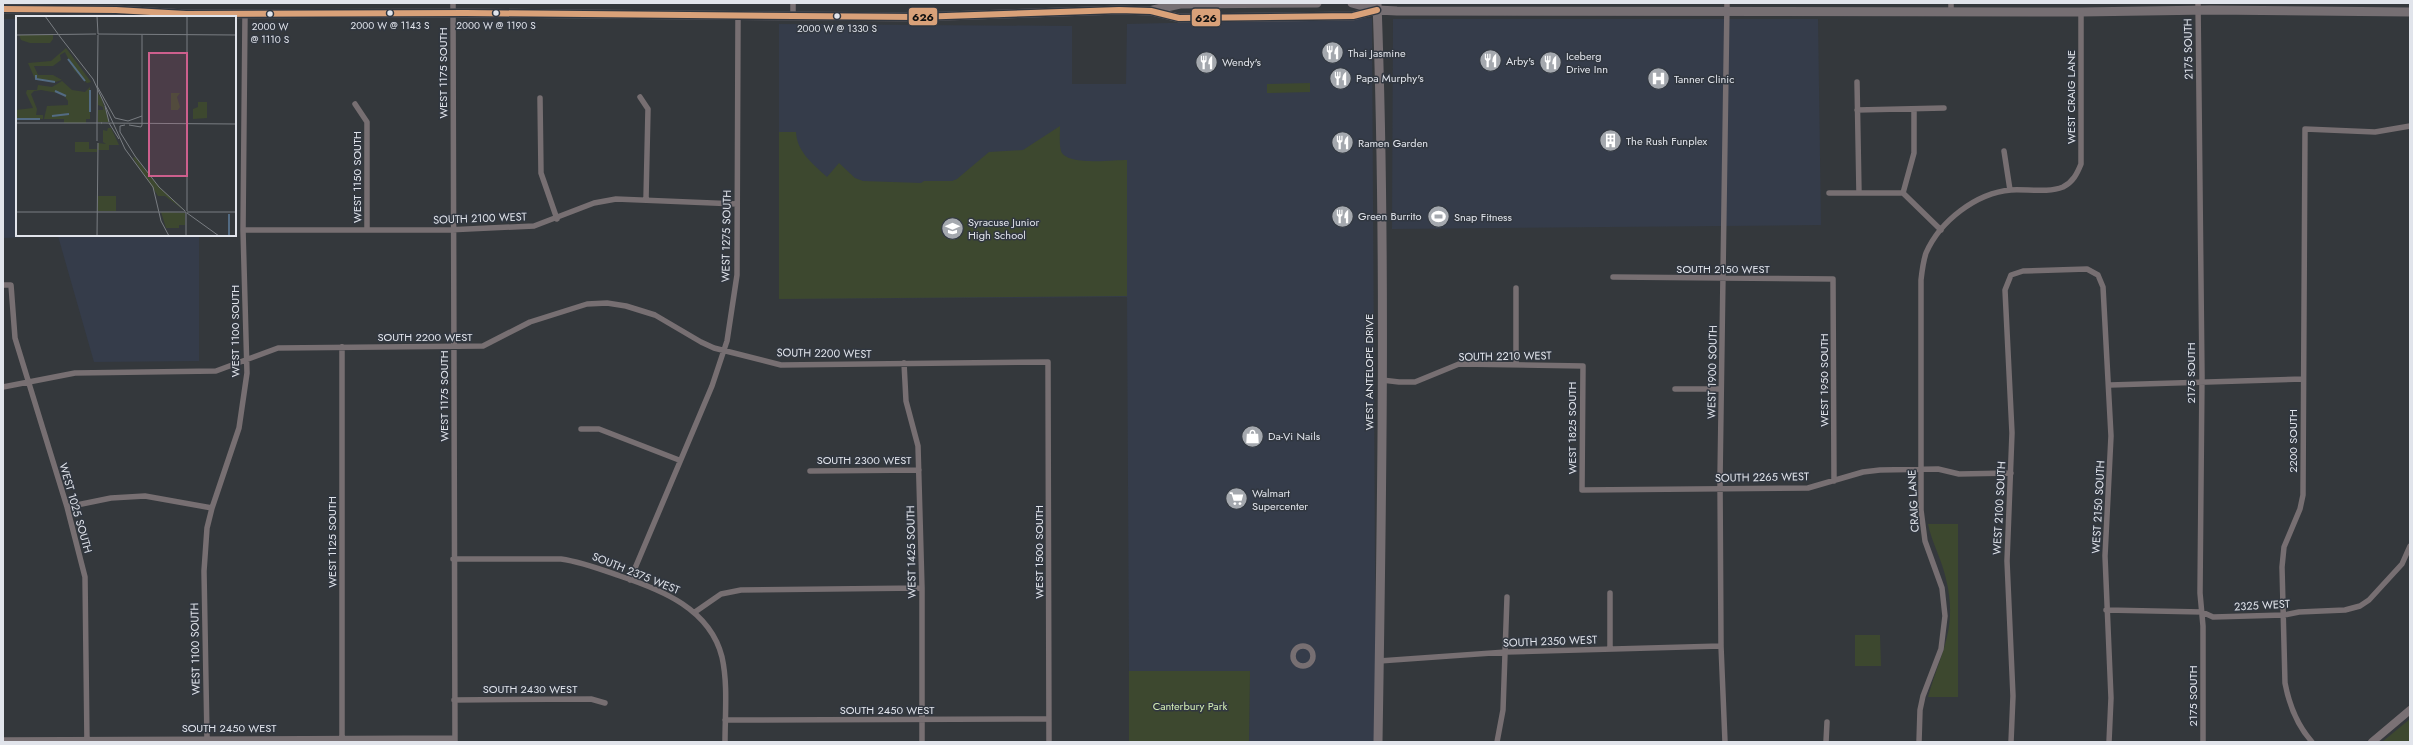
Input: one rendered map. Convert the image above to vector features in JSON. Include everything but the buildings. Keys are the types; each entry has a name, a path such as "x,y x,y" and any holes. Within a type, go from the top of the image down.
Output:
{"main road":[{"path":"1151,11 1180,4 1317,3"},
{"path":"1352,3 1377,6 1951,7 2081,12 2198,6 2342,7 2410,12"},
{"path":"3,9 245,14 453,13 738,17 917,17 1022,14 1068,10 1151,11 1179,18 1353,16 1377,6"},
{"name":"WEST ANTELOPE DRIVE","path":"1377,6 1382,188 1382,380 1378,742"}],"street":[{"name":"WEST 1175 SOUTH","path":"453,3 454,740"},
{"path":"793,3 793,16"},
{"name":"2175 SOUTH","path":"2198,6 2202,381 2200,593 2202,612 2203,742"},
{"name":"WEST 1900 SOUTH","path":"1725,742 1721,646 1720,488 1727,7"},
{"name":"WEST CRAIG LANE","path":"2010,190 2061,188 2073,180 2081,164 2081,12"},
{"name":"WEST 1100 SOUTH","path":"207,738 204,571 207,528 212,508 239,428 246,361 243,230 245,14"},
{"name":"WEST 1275 SOUTH","path":"630,580 679,460 712,386 724,351 737,275 738,17"},
{"path":"1857,82 1859,193"},
{"path":"640,97 648,109 646,199"},
{"path":"540,98 541,173 557,219"},
{"name":"WEST 1150 SOUTH","path":"355,104 367,122 368,230"},
{"path":"1857,110 1944,108"},
{"path":"1903,193 1914,153 1914,109"},
{"name":"2200 SOUTH","path":"2312,742 2296,718 2289,700 2285,683 2282,567 2284,547 2300,509 2303,495 2305,129 2375,132 2410,126"},
{"path":"1829,193 1903,193 1941,230 1970,204 1995,193 2010,190 2004,151"},
{"name":"SOUTH 2100 WEST","path":"243,230 453,229 534,226 557,219 594,203 616,199 646,199 737,204"},
{"name":"CRAIG LANE","path":"1919,742 1920,710 1923,696 1941,649 1945,616 1942,588 1925,541 1921,510 1921,280 1926,253 1941,230"},
{"name":"WEST 2150 SOUTH","path":"2011,275 2023,271 2087,269 2098,275 2103,287 2110,385 2111,436 2105,556 2106,610 2111,698 2109,742"},
{"name":"WEST 2100 SOUTH","path":"2011,275 2005,290 2012,433 2007,561 2013,696 2011,742"},
{"name":"SOUTH 2150 WEST","path":"1613,277 1724,280 1833,279"},
{"name":"WEST 1950 SOUTH","path":"1833,279 1834,481"},
{"name":"WEST 1025 SOUTH","path":"3,285 11,285 15,338 67,507 85,577 87,740"},
{"path":"1516,288 1516,364"},
{"name":"SOUTH 2200 WEST","path":"3,387 75,373 216,371 278,348 483,346 530,322 587,304 607,303 626,306 655,316 701,342 724,351 781,365 1048,362"},
{"name":"WEST 1125 SOUTH","path":"342,347 342,738"},
{"name":"WEST 1500 SOUTH","path":"1048,362 1049,742"},
{"name":"WEST 1425 SOUTH","path":"904,363 906,401 918,446 922,588 922,742"},
{"name":"SOUTH 2210 WEST","path":"1382,380 1415,382 1459,364 1583,366"},
{"name":"WEST 1825 SOUTH","path":"1582,490 1583,366"},
{"path":"2110,385 2303,379"},
{"path":"1675,389 1721,389"},
{"path":"581,429 599,429 679,460"},
{"name":"SOUTH 2265 WEST","path":"1582,490 1808,488 1863,472 1880,470 1938,469 1959,474 2011,473"},
{"name":"SOUTH 2300 WEST","path":"810,471 919,470"},
{"path":"67,507 110,498 145,496 212,508"},
{"name":"2325 WEST","path":"2106,610 2202,612 2214,617 2284,615 2300,612 2345,610 2360,606 2369,600 2402,564 2410,546"},
{"name":"SOUTH 2375 WEST","path":"453,558 561,559 579,562 630,580 681,602 695,612 712,632 722,656 725,680 725,742"},
{"path":"695,612 721,594 741,590 922,588"},
{"path":"1610,593 1610,649"},
{"path":"1498,742 1503,710 1507,597"},
{"name":"SOUTH 2350 WEST","path":"1379,661 1506,652 1721,646"},
{"name":"SOUTH 2430 WEST","path":"454,700 591,699 605,703"},
{"path":"2372,742 2410,710"},
{"name":"SOUTH 2450 WEST","path":"725,720 1049,719"},
{"path":"1826,722 1826,742"},
{"name":"SOUTH 2450 WEST","path":"3,740 342,738 454,740"}],"shaded area":[{"path":"1372,18 1376,742 1249,742 1250,671 1129,671 1127,297 779,299 779,24 1072,26 1072,84 1126,84 1127,24"},
{"path":"3,19 16,19 16,236 58,236 3,238"},
{"path":"1393,19 1818,19 1821,225 1392,229"},
{"path":"58,236 199,236 199,361 94,362"}],"green space":[{"path":"1310,83 1310,92 1267,93 1267,84"},
{"path":"1060,126 1060,148 1065,156 1071,159 1091,161 1127,160 1127,296 779,299 779,132 796,132 799,146 803,152 827,177 839,163 855,178 863,181 921,183 924,181 952,181 957,179 989,152 1023,150"},
{"path":"1928,524 1958,524 1958,697 1928,697 1943,653 1949,626 1950,612 1946,579"},
{"path":"1855,635 1880,635 1881,666 1855,666"},
{"name":"Canterbury Park","path":"1129,671 1250,671 1249,742 1129,742"},
{"path":"2410,719 2410,742 2382,742"}],"transit line":[{"name":"626","path":"3,9 116,10 186,14 466,13 917,17 1119,10 1151,11 1179,18 1353,16 1377,10"}],"place":[{"name":"2000 W @ 1143 S","path":"390,13"},
{"name":"2000 W @ 1190 S","path":"496,13"},
{"name":"2000 W @ 1110 S","path":"270,14"},
{"name":"2000 W @ 1330 S","path":"837,16"},
{"name":"Thai Jasmine","path":"1332,53"},
{"name":"Arby's","path":"1490,61"},
{"name":"Wendy's","path":"1207,62"},
{"name":"Iceberg Drive Inn","path":"1551,62"},
{"name":"Papa Murphy's","path":"1340,78"},
{"name":"Tanner Clinic","path":"1658,79"},
{"name":"The Rush Funplex","path":"1611,141"},
{"name":"Ramen Garden","path":"1342,143"},
{"name":"Green Burrito","path":"1342,216"},
{"name":"Snap Fitness","path":"1439,217"},
{"name":"Syracuse Junior High School","path":"953,228"},
{"name":"Da-Vi Nails","path":"1252,436"},
{"name":"Walmart Supercenter","path":"1237,499"}]}
